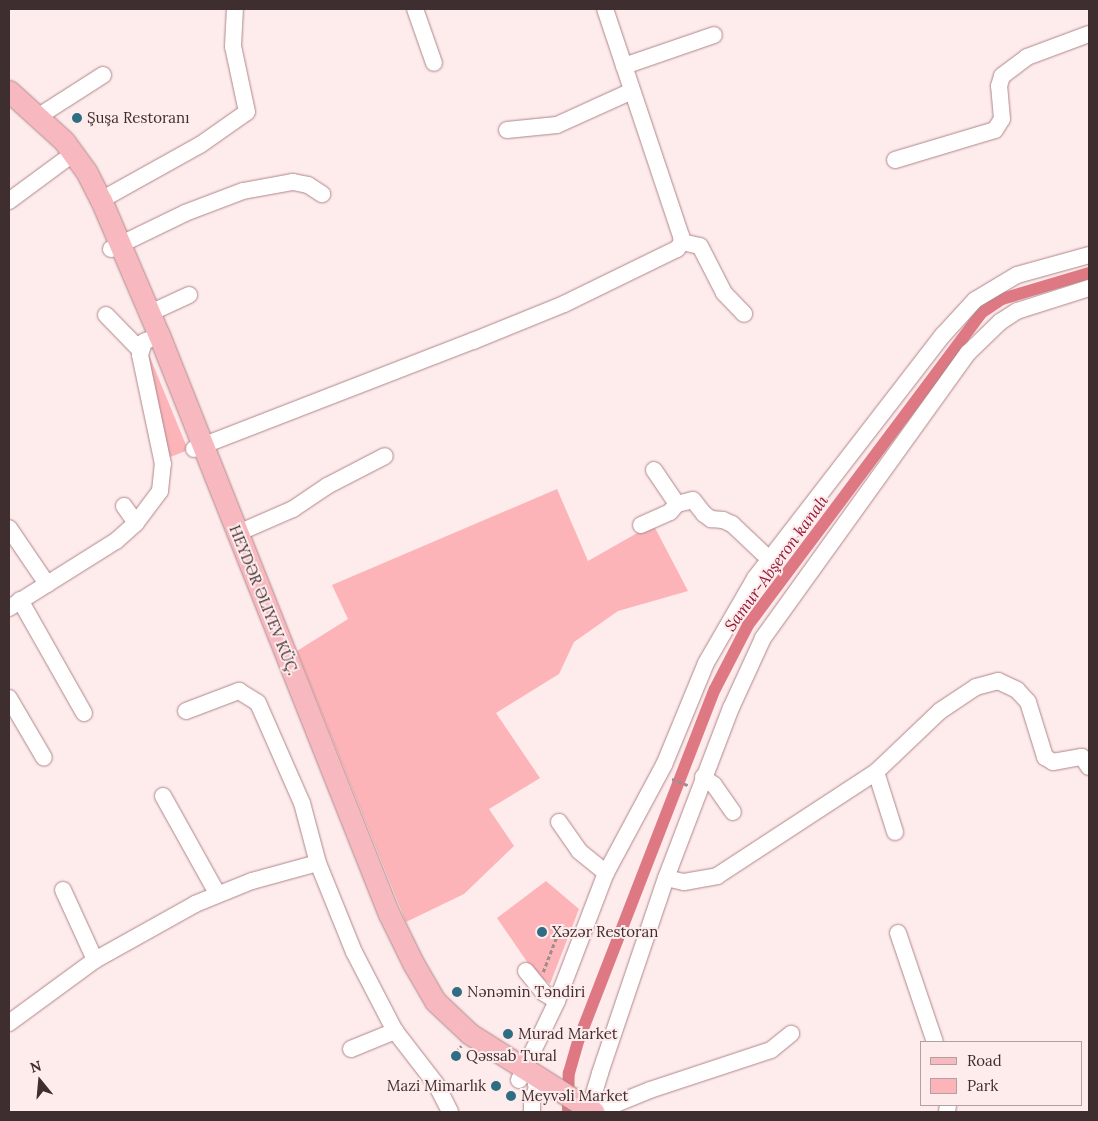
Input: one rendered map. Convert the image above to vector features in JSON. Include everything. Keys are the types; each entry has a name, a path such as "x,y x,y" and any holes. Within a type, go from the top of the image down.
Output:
{"main road":[{"name":"HEYDƏR ƏLIYEV KÜÇ.","path":"9,90 39,116 101,200 149,341 238,533 389,914 408,954 436,1000 452,1019 534,1082"},
{"name":"HEYDƏR ƏLIYEV KÜÇ.","path":"9,105 70,156 84,188 150,314 149,341"},
{"name":"HEYDƏR ƏLIYEV KÜÇ.","path":"198,448 389,941 416,990 442,1024 475,1052 534,1082"},
{"path":"534,1082 589,1112"}],"street":[{"path":"101,200 200,145 247,112 233,46 235,9"},
{"path":"415,9 434,63"},
{"path":"605,9 682,242"},
{"path":"895,160 995,130 1002,119 999,86 1002,76 1027,57 1089,34"},
{"path":"624,66 714,35"},
{"path":"39,116 103,75"},
{"path":"507,130 557,125 632,91"},
{"path":"9,201 70,156"},
{"path":"116,247 185,213 243,191 293,182 308,184 322,194"},
{"path":"198,448 434,358 564,304 654,262 682,242 700,246 724,293 744,314"},
{"path":"532,1112 534,1082 557,1001 606,873 664,765 706,663 769,559 943,334 975,300 1017,276 1089,255"},
{"path":"589,1112 600,1073 666,878 696,781 763,638 963,359 993,328 1017,311 1089,288"},
{"path":"150,314 189,295"},
{"path":"84,713 14,604 116,541 136,523 160,491 163,464 149,341 106,316"},
{"path":"238,533 293,510 327,486 385,456"},
{"path":"654,470 677,504"},
{"path":"641,525 670,512 677,504 693,500 711,520 723,520 732,524 769,559"},
{"path":"124,506 136,523"},
{"path":"9,528 47,584"},
{"path":"666,878 684,882 717,876 876,772 965,691 998,681 1017,690 1028,702 1049,761 1082,757 1089,767"},
{"path":"186,711 239,691 258,703 302,803 318,863 354,952 396,1031 436,1084 450,1112"},
{"path":"9,698 44,758"},
{"path":"876,772 895,832"},
{"path":"696,781 714,786 732,812"},
{"path":"163,796 217,893"},
{"path":"560,822 579,851 606,873"},
{"path":"9,1023 95,960 217,893 318,863"},
{"path":"63,890 95,960"},
{"path":"898,933 935,1041"},
{"path":"526,971 538,985 557,1001"},
{"path":"351,1049 396,1031"},
{"path":"589,1112 771,1050 791,1034"}],"path":[{"path":"670,778 696,781"},
{"path":"538,985 558,933"}],"green space":[{"path":"147,350 188,450 168,458 142,352"},
{"path":"557,489 588,561 653,524 688,591 618,611 574,642 559,674 496,713 540,778 489,809 514,846 464,894 406,922 297,651 348,619 332,585"},
{"path":"546,881 579,909 550,984 534,972 497,918"}],"waterway":[{"name":"Samur-Abşeron kanalı","path":"568,1112 569,1073 579,1039 715,689 748,625 981,313 1002,299 1089,273"}],"place":[{"name":"Şuşa Restoranı","path":"77,118"},
{"name":"Xəzər Restoran","path":"542,932"},
{"name":"Nənəmin Təndiri","path":"457,992"},
{"name":"Murad Market","path":"508,1034"},
{"name":"Qəssab Tural","path":"456,1056"},
{"name":"Mazi Mimarlık","path":"496,1086"},
{"name":"Meyvəli Market","path":"511,1096"}]}
